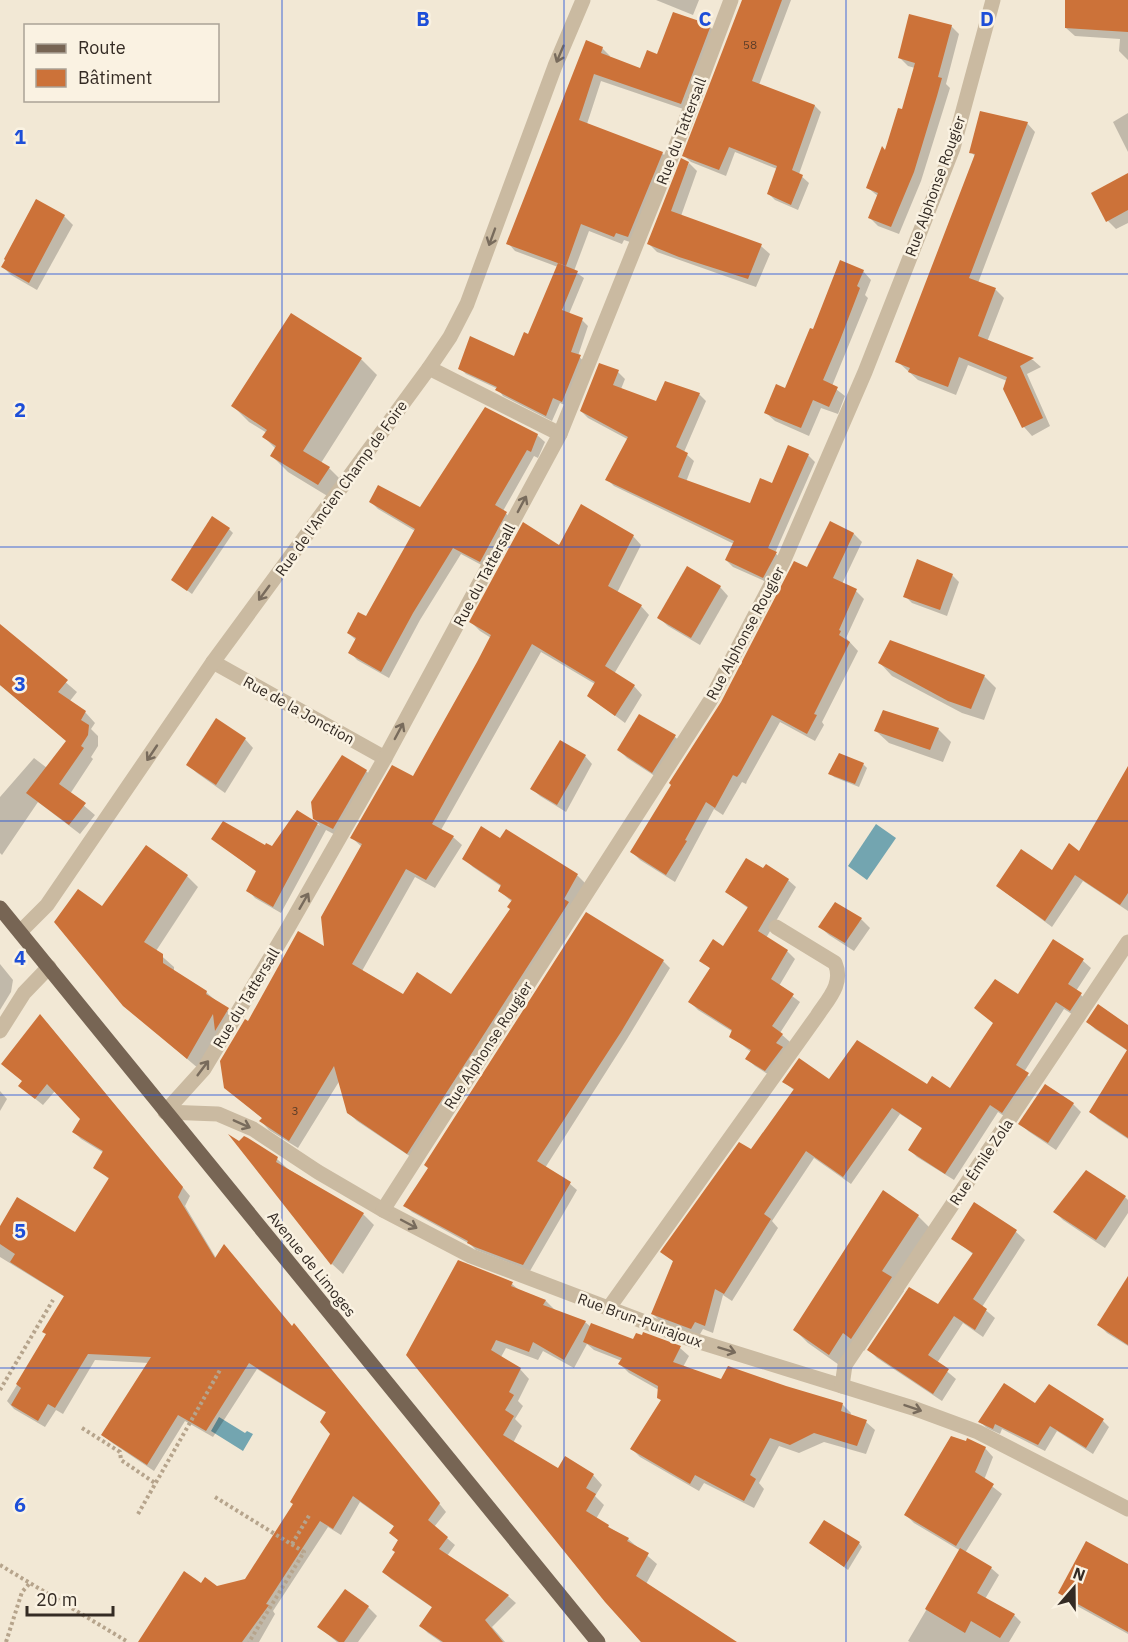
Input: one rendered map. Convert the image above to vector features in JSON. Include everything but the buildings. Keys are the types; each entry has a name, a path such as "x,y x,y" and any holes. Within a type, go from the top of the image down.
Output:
{"main road":[{"name":"Avenue de Limoges","path":"0,908 598,1642"}],"street":[{"name":"Rue de l'Ancien Champ de Foire","path":"20,932 47,905 213,662 450,338 467,304 555,66 583,0"},
{"name":"Rue du Tattersall","path":"165,1112 204,1069 288,928 385,758 560,434 681,133 731,0"},
{"name":"Rue Alphonse Rougier","path":"383,1210 710,701 783,562 866,372 953,148 993,0"},
{"path":"429,368 560,434"},
{"name":"Rue de la Jonction","path":"213,662 385,758"},
{"path":"608,1309 817,1017 838,982 839,972 835,963 776,927"},
{"name":"Rue Émile Zola","path":"842,1386 845,1365 1128,942"},
{"path":"0,1031 24,993 49,967"},
{"name":"Rue Brun-Puirajoux","path":"165,1112 218,1114 244,1125 383,1210 471,1256 687,1338 913,1407 978,1432 1126,1503"}],"path":[{"path":"0,1390 53,1300"},
{"path":"138,1514 220,1370"},
{"path":"82,1428 120,1452 121,1460 156,1483"},
{"path":"215,1497 304,1552 249,1642"},
{"path":"292,1544 310,1515"},
{"path":"0,1565 128,1642"},
{"path":"6,1642 22,1592 30,1583"}],"water":[{"path":"876,824 896,838 867,880 848,866"},
{"path":"219,1417 245,1433 247,1431 253,1434 243,1451 211,1431"}]}
